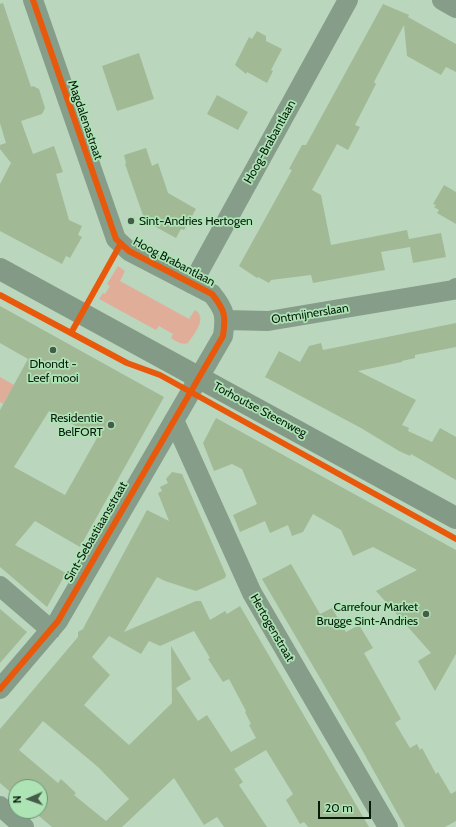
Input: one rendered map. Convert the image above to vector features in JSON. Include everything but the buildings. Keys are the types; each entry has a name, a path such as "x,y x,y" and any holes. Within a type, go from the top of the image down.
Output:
{"main road":[{"name":"Torhoutse Steenweg","path":"0,269 456,518"}],"street":[{"name":"Magdalenastraat","path":"33,0 112,232 120,245"},
{"name":"Hoog-Brabantlaan","path":"192,284 348,0"},
{"path":"442,0 456,8"},
{"name":"Hoog Brabantlaan","path":"120,245 212,294 222,306 225,320"},
{"name":"Ontmijnerslaan","path":"225,320 268,321 453,290 456,288"},
{"path":"198,377 222,336 225,320"},
{"name":"Sint-Sebastiaansstraat","path":"0,689 51,630 198,377"},
{"name":"Hertogenstraat","path":"174,420 252,593 388,827"},
{"path":"0,586 51,630"},
{"path":"0,806 24,827"}],"shaded area":[{"path":"118,266 125,271 120,281 189,319 195,310 199,313 199,326 188,343 184,344 177,342 171,338 173,334 159,326 156,330 99,299 103,293 105,294 110,286 107,284"},
{"path":"0,377 14,385 3,404 0,402"}],"cycle path":[{"path":"0,689 58,621 223,336 224,323 224,314 220,304 212,294 129,251 116,239 33,0"},
{"path":"71,333 120,245"},
{"path":"0,295 127,363 160,375 456,539"}],"place":[{"name":"Sint-Andries Hertogen","path":"131,221"},
{"name":"Dhondt - Leef mooi","path":"53,350"},
{"name":"Residentie BelFORT","path":"111,425"},
{"name":"Carrefour Market Brugge Sint-Andries","path":"426,614"}]}
